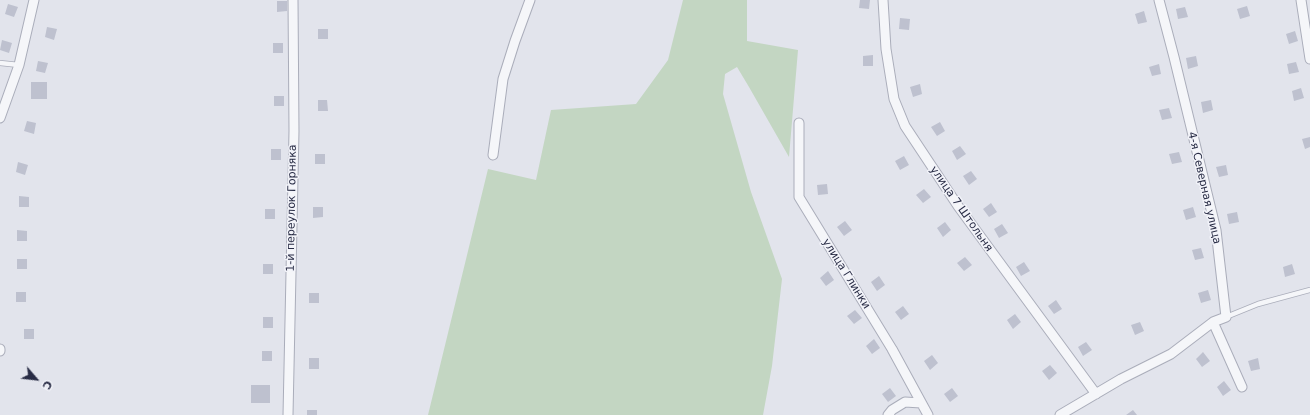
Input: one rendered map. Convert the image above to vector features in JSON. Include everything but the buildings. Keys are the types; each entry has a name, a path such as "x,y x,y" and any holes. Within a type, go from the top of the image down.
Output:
{"street":[{"path":"0,118 19,65 34,0"},
{"name":"1-й переулок Горняка","path":"288,415 294,131 293,0"},
{"path":"493,155 503,79 514,41 530,0"},
{"name":"улица 7 Штольня","path":"883,0 886,48 894,99 905,126 958,206 1096,394"},
{"name":"4-я Северная улица","path":"1158,0 1174,57 1216,230 1226,317"},
{"path":"1301,0 1310,58"},
{"name":"улица Глинки","path":"799,123 799,197 892,349 928,415"},
{"path":"1060,415 1171,354 1213,322 1226,317"},
{"path":"1213,322 1242,387"},
{"path":"888,415 892,410 905,402 922,403"}],"lane":[{"path":"0,63 19,65"},
{"path":"1226,317 1258,304 1310,290"}],"green space":[{"path":"683,0 747,0 747,41 798,50 789,157 737,67 725,74 723,94 751,192 782,279 772,366 763,415 428,415 488,169 536,180 551,110 636,104 668,60"}]}
